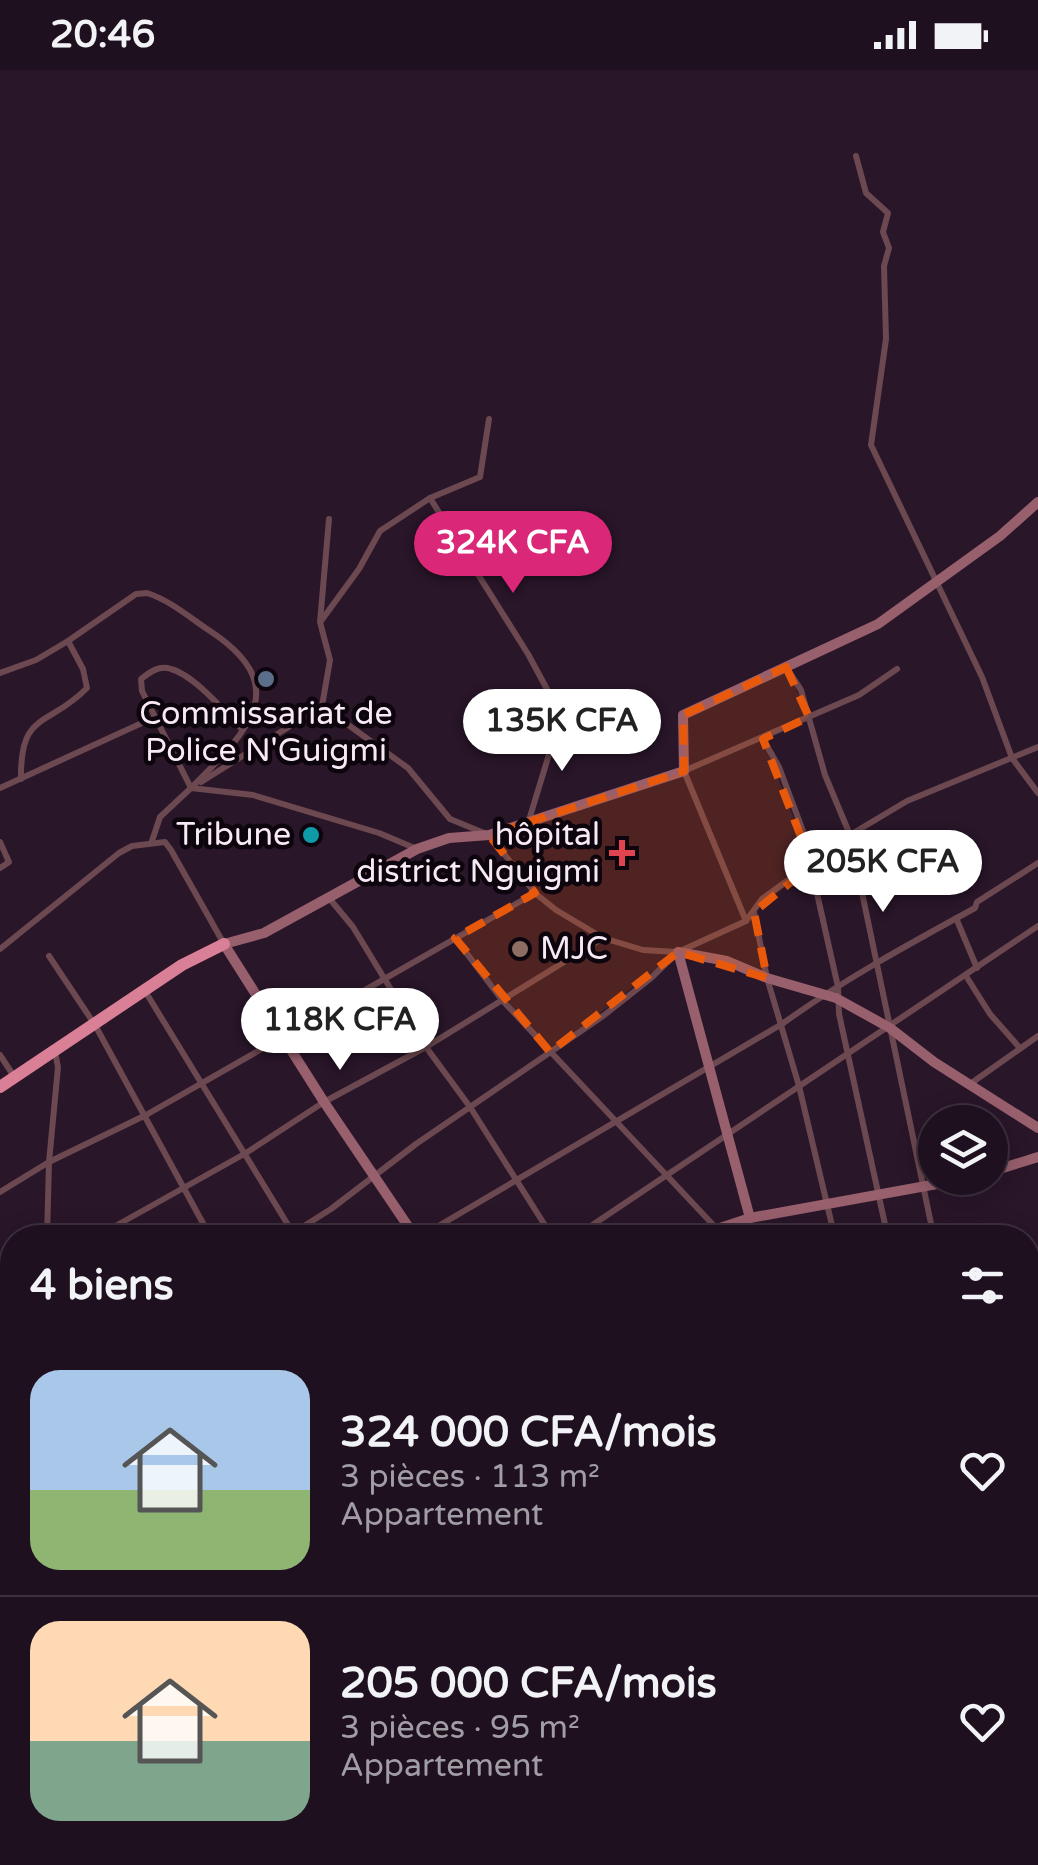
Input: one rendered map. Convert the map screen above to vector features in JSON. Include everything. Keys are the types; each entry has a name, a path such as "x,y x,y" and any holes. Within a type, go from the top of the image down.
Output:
{"highway":[{"path":"0,1087 144,990 224,944"}],"street":[{"path":"856,156 866,193 888,213 882,232 889,248 884,266 886,339 872,444 982,677 1012,758 1038,793"},
{"path":"320,622 359,569 380,531 430,498 480,477 490,419"},
{"path":"430,498 528,654 561,715 528,822"},
{"path":"746,921 684,770 683,715 878,624 1000,536 1038,502"},
{"path":"191,788 322,706 330,660 320,622 329,519"},
{"path":"0,673 36,660 68,642 136,594 160,598 231,645 252,670 258,698 242,728 191,788 160,817 152,842"},
{"path":"21,778 24,737 87,688 68,642"},
{"path":"786,667 801,690 825,776 850,835 918,1163"},
{"path":"191,788 142,691 141,679 157,668 171,668 242,728"},
{"path":"224,944 264,932 417,848 449,838 490,836 684,770 859,695 897,668"},
{"path":"322,706 408,768 450,819 490,836 535,893 603,938 644,950 726,961 822,996"},
{"path":"0,788 155,717"},
{"path":"763,738 803,831 812,866 885,1225"},
{"path":"309,1225 470,1106 629,996 678,952 746,921 762,898 812,866 850,835 907,800 1038,747"},
{"path":"191,788 253,795 417,848"},
{"path":"0,842 9,862 0,868"},
{"path":"0,949 119,853 132,846 165,842 282,1038 408,1225"},
{"path":"439,1225 782,1024 822,996 837,992 874,964 956,918 1038,863"},
{"path":"0,1192 385,982 535,893"},
{"path":"329,898 353,927 426,1047 470,1106 544,1225"},
{"path":"754,912 767,978 799,1086 832,1225"},
{"path":"956,918 977,969"},
{"path":"592,1225 1038,926"},
{"path":"455,938 502,1000 619,1121 708,1225"},
{"path":"116,1225 246,1153 324,1102 426,1047 603,938"},
{"path":"678,952 750,1218"},
{"path":"49,956 96,1025 204,1225"},
{"path":"966,976 990,1014 1019,1046"},
{"path":"144,990 289,1225"},
{"path":"837,992 1038,1128"},
{"path":"970,1084 1038,1036"},
{"path":"47,1225 58,1067 55,1052"},
{"path":"0,1055 15,1078"},
{"path":"1008,1166 1038,1157"},
{"path":"735,1225 750,1218 918,1188"},
{"path":"925,1195 931,1225"}],"highlighted area":[{"path":"786,667 809,717 763,739 812,865 754,912 767,978 678,952 550,1052 455,938 535,893 489,835 684,771 683,715"}],"place":[{"name":"Commissariat de Police N'Guigmi","path":"266,679"},
{"name":"Tribune","path":"311,835"},
{"name":"hôpital district Nguigmi","path":"622,853"},
{"name":"MJC","path":"520,949"}]}
